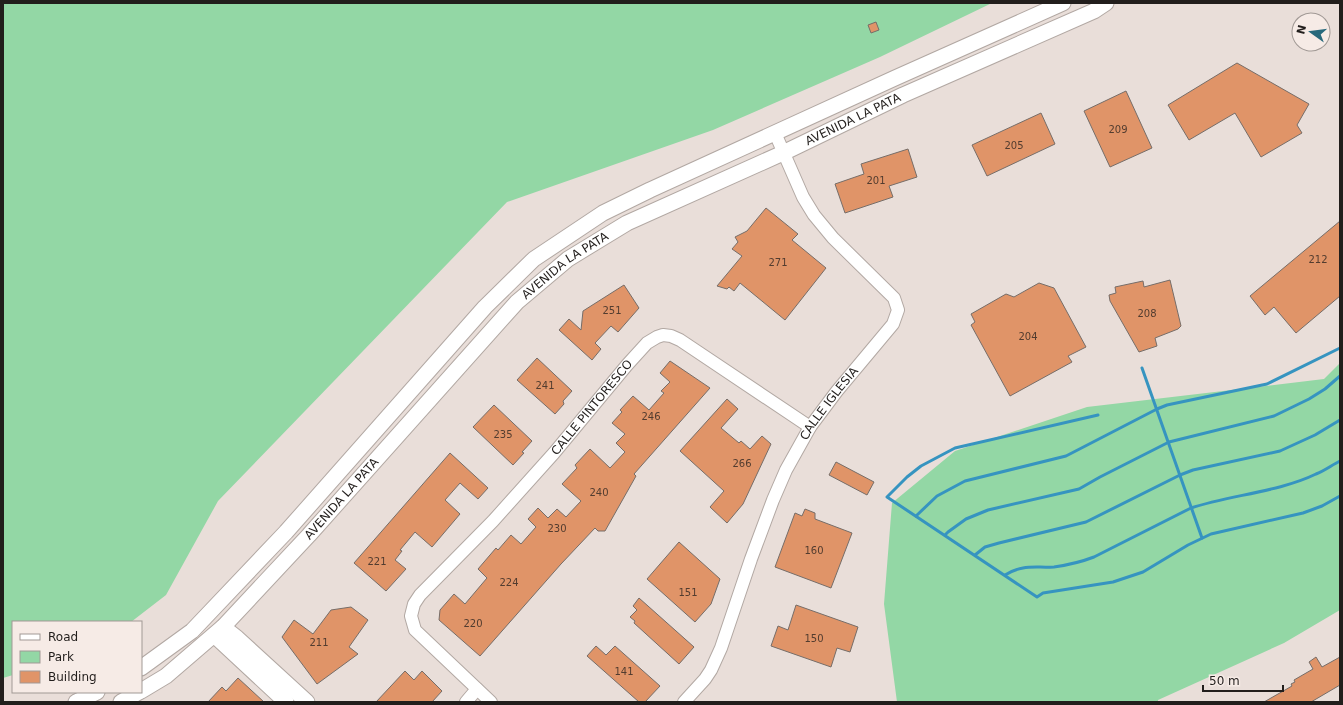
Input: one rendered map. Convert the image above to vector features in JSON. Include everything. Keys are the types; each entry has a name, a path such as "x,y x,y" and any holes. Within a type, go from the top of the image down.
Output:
{"main road":[{"name":"AVENIDA LA PATA","path":"142,667 192,630 286,532 485,307 534,259 603,213 650,190 1063,3"},
{"name":"AVENIDA LA PATA","path":"142,690 166,676 219,631 309,535 523,297 568,259 627,223 783,153 896,98 1094,11 1106,3"},
{"path":"192,630 219,631 237,638 307,702"},
{"path":"219,631 286,702"},
{"path":"76,702 95,693"},
{"name":"AVENIDA LA PATA","path":"121,702 137,693"}],"street":[{"name":"CALLE IGLESIA","path":"684,702 705,679 711,670 721,648 773,500 786,470 810,427 893,324 898,310 894,298 833,238 817,220 803,197 775,134"},
{"name":"CALLE PINTORESCO","path":"477,689 415,630 411,616 414,604 420,595 493,522 554,453 626,365 647,343 662,335 672,336 680,340 810,427"},
{"path":"466,702 477,689 491,702"}],"green space":[{"path":"3,3 992,3 880,57 713,130 507,202 218,501 166,595 132,621 12,621 12,675 3,678"},
{"path":"1340,363 1340,610 1284,643 1158,700 1158,702 897,702 884,604 892,503 955,451 1087,407 1324,379"}],"building":[{"path":"876,22 879,30 871,33 868,25"},
{"path":"1237,63 1309,104 1297,125 1302,133 1261,157 1235,113 1189,140 1168,105"},
{"path":"1126,91 1152,148 1110,167 1084,111"},
{"path":"1041,113 1055,144 987,176 972,145"},
{"path":"908,149 917,177 889,186 893,197 845,213 835,184 864,174 861,164"},
{"path":"766,208 798,234 792,240 826,268 785,320 740,283 734,291 729,287 727,289 717,286 742,256 732,249 738,242 735,237 747,231"},
{"path":"1340,221 1340,296 1296,333 1274,307 1265,315 1250,296"},
{"path":"1170,280 1181,326 1178,329 1155,338 1157,346 1139,352 1110,301 1109,295 1116,293 1115,287 1143,281 1144,287"},
{"path":"1039,283 1054,288 1086,347 1068,356 1072,362 1010,396 971,325 975,322 971,314 1006,294 1014,297"},
{"path":"624,285 639,308 618,332 611,326 595,343 601,349 592,360 559,330 569,319 581,330 583,311"},
{"path":"537,358 572,391 563,401 564,404 555,414 517,380"},
{"path":"670,361 710,388 634,474 636,476 605,531 598,531 595,528 561,564 480,656 439,620 440,610 454,594 465,604 487,578 478,569 496,548 498,550 511,535 521,544 536,527 528,519 538,508 548,518 557,509 566,517 581,501 562,484 577,468 575,465 590,449 610,468 625,452 616,443 625,434 612,423 622,412 620,410 633,396 649,410 664,393 661,391 670,382 660,373"},
{"path":"727,399 738,409 721,428 739,443 741,441 750,449 762,436 771,444 743,504 727,523 710,507 724,491 680,451"},
{"path":"494,405 532,441 513,465 473,427"},
{"path":"450,453 488,488 478,499 460,483 445,500 460,514 432,547 415,532 400,550 402,551 395,560 406,569 386,591 354,563"},
{"path":"836,462 874,482 867,495 829,475"},
{"path":"805,509 815,513 815,519 852,533 831,588 775,567 795,513 802,516"},
{"path":"679,542 720,579 711,604 695,622 647,579"},
{"path":"639,598 694,647 679,664 634,623 635,621 630,617 637,610 633,606"},
{"path":"796,605 858,627 850,652 837,648 831,667 771,646 778,626 788,630"},
{"path":"351,607 368,620 349,647 358,654 317,684 282,637 294,620 313,634 331,610"},
{"path":"596,646 606,655 615,646 660,686 645,702 639,702 587,656"},
{"path":"1316,657 1322,667 1340,657 1340,685 1311,702 1264,702 1292,686 1291,684 1295,682 1294,680 1313,669 1309,662"},
{"path":"405,671 414,680 422,671 442,691 432,702 376,702"},
{"path":"238,678 264,702 208,702 222,687 226,691"}],"waterway":[{"path":"916,516 937,496 965,481 1066,456 1167,405 1267,384 1340,348"},
{"path":"1142,368 1202,538"},
{"path":"945,535 966,519 988,510 1079,489 1169,442 1274,416 1309,399 1325,389 1340,376"},
{"path":"1098,415 955,448 921,466 907,477 887,497 1037,597 1043,593 1113,582 1143,572 1188,545 1211,534 1303,513 1322,506 1340,496"},
{"path":"975,555 985,547 1086,522 1193,470 1280,451 1315,435 1340,420"},
{"path":"1005,575 1017,569 1054,567 1089,559 1191,508 1302,480 1319,473 1340,461"}]}
